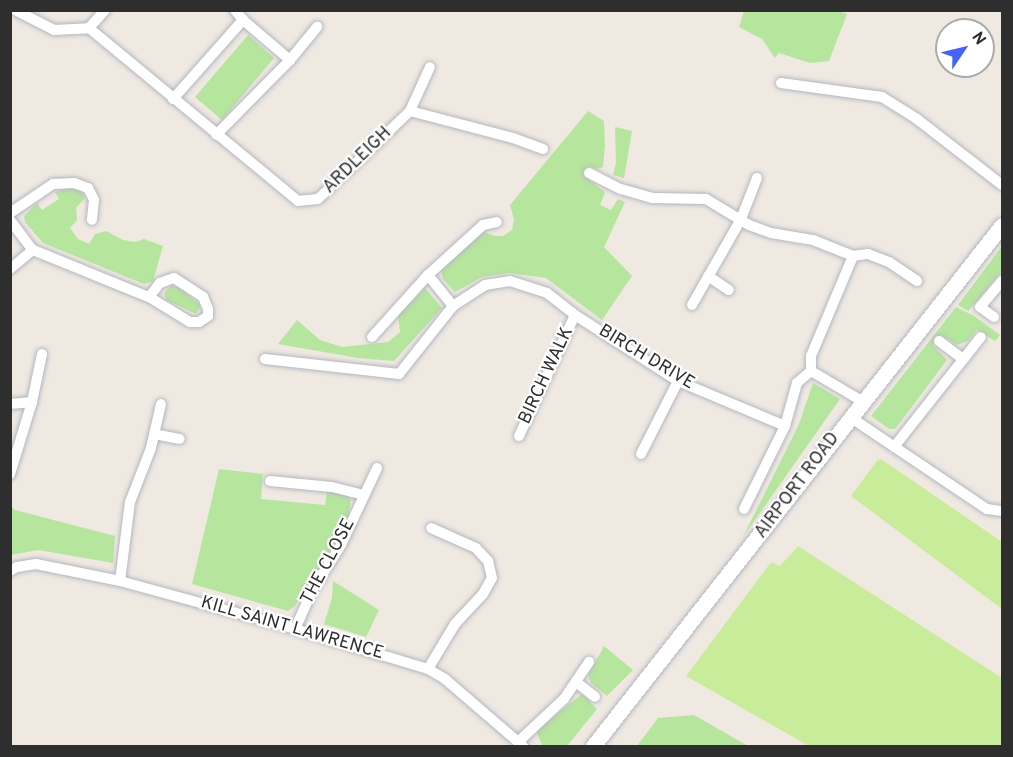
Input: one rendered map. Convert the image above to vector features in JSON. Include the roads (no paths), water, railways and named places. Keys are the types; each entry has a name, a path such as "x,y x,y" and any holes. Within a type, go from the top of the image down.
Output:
{"main road":[{"name":"AIRPORT ROAD","path":"593,747 1002,225"}],"street":[{"path":"15,10 54,30 89,28 105,10"},
{"path":"235,10 243,20 290,60"},
{"path":"173,99 243,20"},
{"path":"216,135 290,60 317,27"},
{"name":"ARDLEIGH","path":"89,28 298,201 309,202 318,199 410,111 430,67"},
{"path":"781,83 882,97 917,118 1002,185"},
{"path":"410,111 513,138 543,149"},
{"path":"589,172 621,189 653,198 706,200 771,233 813,240 853,256 868,254 889,262 917,281"},
{"path":"692,305 741,219 757,178"},
{"path":"10,213 53,184 74,183 88,189 94,201 92,219"},
{"path":"10,220 33,250 149,297 190,322 199,322 208,316 203,297 174,278 160,283 149,297"},
{"path":"372,337 428,275 483,225 497,222"},
{"path":"10,269 33,250"},
{"path":"744,509 785,426 797,383 811,371 811,356 853,256"},
{"path":"428,275 453,306"},
{"path":"708,276 729,290"},
{"name":"BIRCH DRIVE","path":"265,359 399,374 453,306 485,285 510,281 547,293 575,315 678,381 785,426"},
{"path":"994,317 981,307 1002,281"},
{"name":"BIRCH WALK","path":"519,436 575,315"},
{"path":"894,447 981,337"},
{"path":"939,341 963,359"},
{"path":"10,474 32,402 42,354"},
{"path":"811,371 862,401"},
{"path":"641,454 678,381"},
{"path":"10,404 32,402"},
{"path":"120,581 130,501 154,434 161,404"},
{"path":"850,417 987,509 1002,511"},
{"path":"154,434 180,439"},
{"name":"THE CLOSE","path":"295,629 313,589 341,545 377,468"},
{"name":"THE CLOSE","path":"270,481 332,487 363,495"},
{"path":"428,669 455,624 483,594 492,578 488,561 476,548 431,528"},
{"name":"KILL SAINT LAWRENCE","path":"10,571 17,567 36,564 120,581 295,629 428,669 445,679 521,744"},
{"path":"521,744 558,706 590,662"},
{"path":"576,682 594,697"}]}
